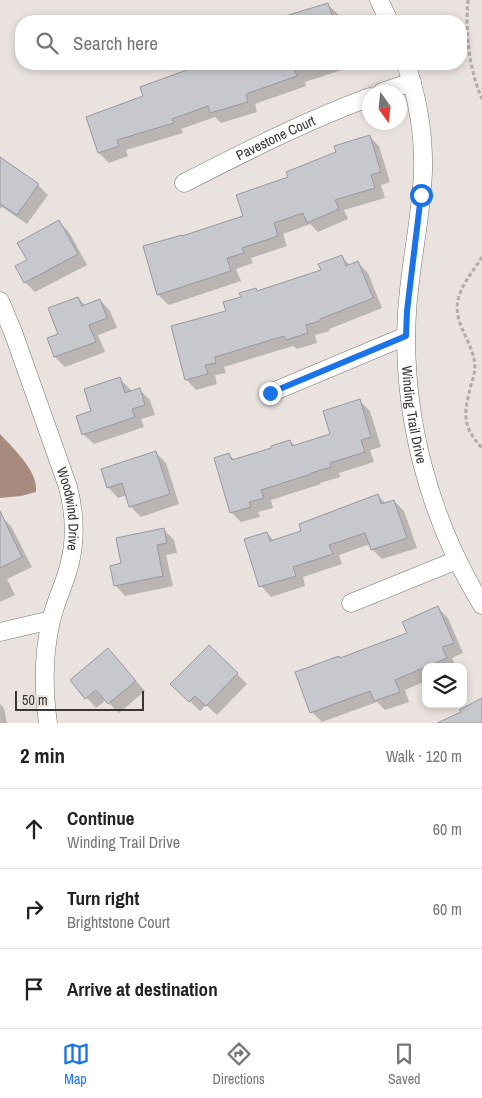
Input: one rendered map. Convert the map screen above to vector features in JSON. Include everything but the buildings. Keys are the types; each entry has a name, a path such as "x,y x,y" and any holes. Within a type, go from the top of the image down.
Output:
{"street":[{"path":"379,0 387,15"},
{"name":"Winding Trail Drive","path":"408,70 420,123 423,172 407,311 406,336 412,410 419,446 437,512 457,560 482,605"},
{"path":"403,85 412,82"},
{"name":"Pavestone Court","path":"184,183 261,144 324,115 362,100"},
{"name":"Woodwind Drive","path":"0,301 68,487 74,519 72,555 51,620 44,671 44,696 48,723"},
{"path":"270,393 406,336"},
{"path":"351,603 457,560"},
{"path":"0,632 51,620"}],"path":[{"path":"468,0 467,11 472,66 482,99"},
{"path":"482,257 461,291 457,302 458,316 474,358 475,369 464,416 473,438 482,448"}],"shaded area":[{"path":"0,434 18,453 29,469 36,484 36,492 0,498"}],"route":[{"path":"270,393 406,336 407,311 421,195"}]}
